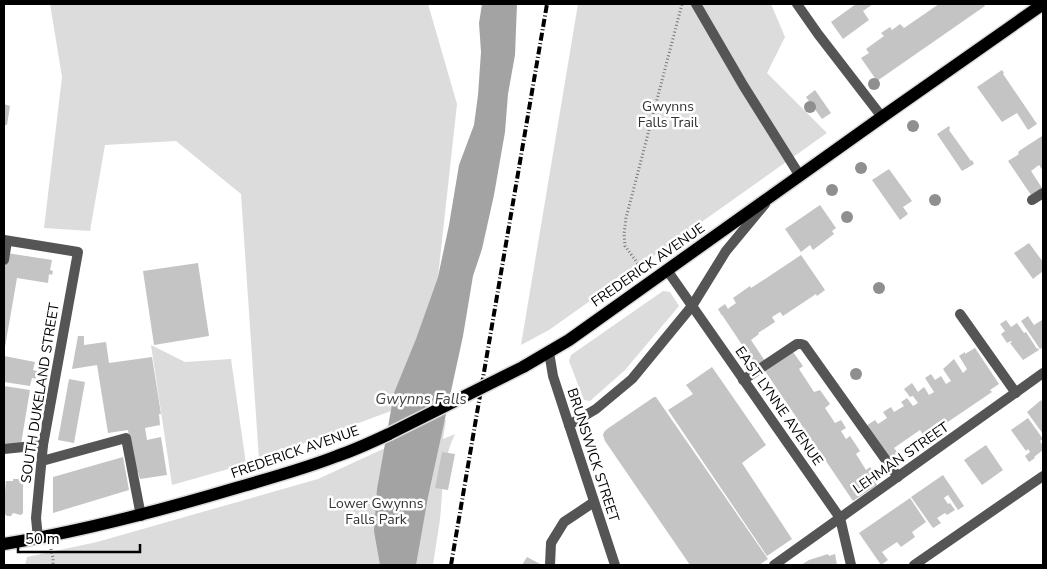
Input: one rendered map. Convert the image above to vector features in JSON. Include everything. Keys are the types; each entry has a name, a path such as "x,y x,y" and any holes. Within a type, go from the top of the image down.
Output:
{"main road":[{"name":"FREDERICK AVENUE","path":"4,544 141,516 294,471 357,449 523,367 570,340 1043,4"}],"street":[{"path":"696,4 800,176"},
{"path":"797,4 882,117"},
{"path":"1032,200 1043,193"},
{"name":"FREDERICK AVENUE","path":"569,425 596,409 632,379 692,306 726,251 772,195"},
{"path":"4,260 6,241"},
{"name":"SOUTH DUKELAND STREET","path":"6,241 78,252 43,445 36,518 38,538"},
{"name":"EAST LYNNE AVENUE","path":"667,270 840,518 851,565"},
{"path":"960,314 1016,393"},
{"path":"743,380 797,344 804,345 898,477"},
{"name":"BRUNSWICK STREET","path":"548,352 569,425 615,565"},
{"name":"LEHMAN STREET","path":"774,565 1043,374"},
{"path":"42,461 126,438 141,516"},
{"path":"4,449 43,445"},
{"path":"914,565 1043,476"},
{"path":"550,565 551,544 564,522 594,502"}],"path":[{"path":"650,282 626,246 624,234 626,218 682,4"},
{"path":"53,558 53,565"}],"green space":[{"path":"50,4 428,4 457,104 438,277 391,411 259,460 241,194 176,141 105,145 90,231 44,228 62,77"},
{"name":"Gwynns Falls Trail","path":"578,4 771,4 785,37 767,73 827,133 549,330 521,345"},
{"path":"663,291 670,292 679,306 625,370 590,401 584,400 569,361 571,355"},
{"path":"151,345 185,362 231,359 246,464 172,485"},
{"name":"Lower Gwynns Falls Park","path":"446,420 443,439 455,434 445,465 433,565 25,565 27,557 97,542 318,479"}],"water":[{"name":"Gwynns Falls","path":"482,4 517,4 515,55 508,94 505,132 494,195 482,249 473,276 463,336 428,497 416,565 380,565 374,531 377,489 394,393 438,277 459,165 474,125 481,52 479,23"}],"building":[{"path":"856,4 873,4 863,11 869,20 843,39 831,22"},
{"path":"939,4 984,4 985,6 877,81 861,58 869,53 866,49 884,36 881,33 890,27 892,30 900,24 904,28"},
{"path":"1002,70 1037,124 1028,130 1017,113 1002,122 977,87"},
{"path":"815,90 831,113 822,119 806,97"},
{"path":"4,104 10,106 7,125 4,125"},
{"path":"949,126 949,130 974,164 962,171 937,134"},
{"path":"1042,136 1043,171 1039,165 1031,171 1042,188 1031,195 1008,161 1019,154 1019,151"},
{"path":"889,169 912,201 903,207 908,214 900,220 872,180"},
{"path":"820,205 836,228 832,231 834,234 813,250 810,245 801,252 785,229"},
{"path":"1029,243 1043,262 1043,271 1033,279 1014,253"},
{"path":"7,253 52,260 50,270 53,271 52,275 49,274 48,283 17,278 4,347 4,274"},
{"path":"801,255 825,290 783,316 780,312 772,317 775,322 751,340 765,361 757,367 718,309 725,304 728,309 736,303 733,298"},
{"path":"198,263 209,336 154,345 143,271"},
{"path":"1028,316 1034,325 1043,321 1043,347 1040,349 1021,321"},
{"path":"1006,320 1011,327 1017,323 1039,350 1023,360 1010,343 1012,342 1007,343 1001,334 1005,331 1000,324"},
{"path":"78,336 84,336 84,345 106,342 109,363 152,357 161,414 159,414 160,425 145,428 147,440 161,437 167,475 140,479 138,472 134,473 128,430 108,433 97,365 72,369"},
{"path":"975,348 999,384 990,390 992,392 933,432 932,430 924,436 920,430 894,448 898,453 888,459 866,426 875,420 878,424 887,418 883,412 891,407 894,412 904,406 901,402 907,398 913,406 918,403 904,389 912,383 918,392 924,387 929,395 934,392 925,378 931,374 935,380 941,376 946,384 951,381 943,369 954,359 963,373 967,369 959,356"},
{"path":"793,352 803,366 799,369 814,392 820,390 830,404 825,408 835,423 841,420 846,428 841,431 846,439 850,436 860,451 856,454 866,470 870,467 877,477 873,479 877,485 853,501 765,371"},
{"path":"4,356 35,362 33,370 37,371 36,379 32,378 30,386 4,382"},
{"path":"712,367 766,445 742,463 792,539 767,556 668,410 693,394 686,385"},
{"path":"69,379 85,382 74,443 58,440"},
{"path":"4,386 30,390 21,444 4,445"},
{"path":"656,397 768,559 759,565 690,565 605,441 603,435 607,429"},
{"path":"1041,400 1043,401 1043,434 1027,412"},
{"path":"1028,418 1043,439 1040,441 1043,450 1029,462 1025,456 1030,452 1028,449 1026,451 1011,430"},
{"path":"986,445 1003,470 982,485 964,460"},
{"path":"442,452 455,454 448,490 435,488"},
{"path":"123,457 129,490 53,513 53,477"},
{"path":"943,475 964,506 958,510 948,495 945,497 948,504 950,503 955,510 937,518 941,523 933,528 911,497"},
{"path":"13,479 23,479 23,513 21,515 13,513 11,516 7,516 4,513 4,491 6,481 13,481"},
{"path":"910,498 926,522 912,532 915,537 901,547 897,542 882,552 888,560 881,565 859,533"},
{"path":"828,554 829,556 835,554 837,565 801,565 809,560"},
{"path":"527,557 542,565 522,565"}],"railway":[{"path":"451,565 547,4"}]}
